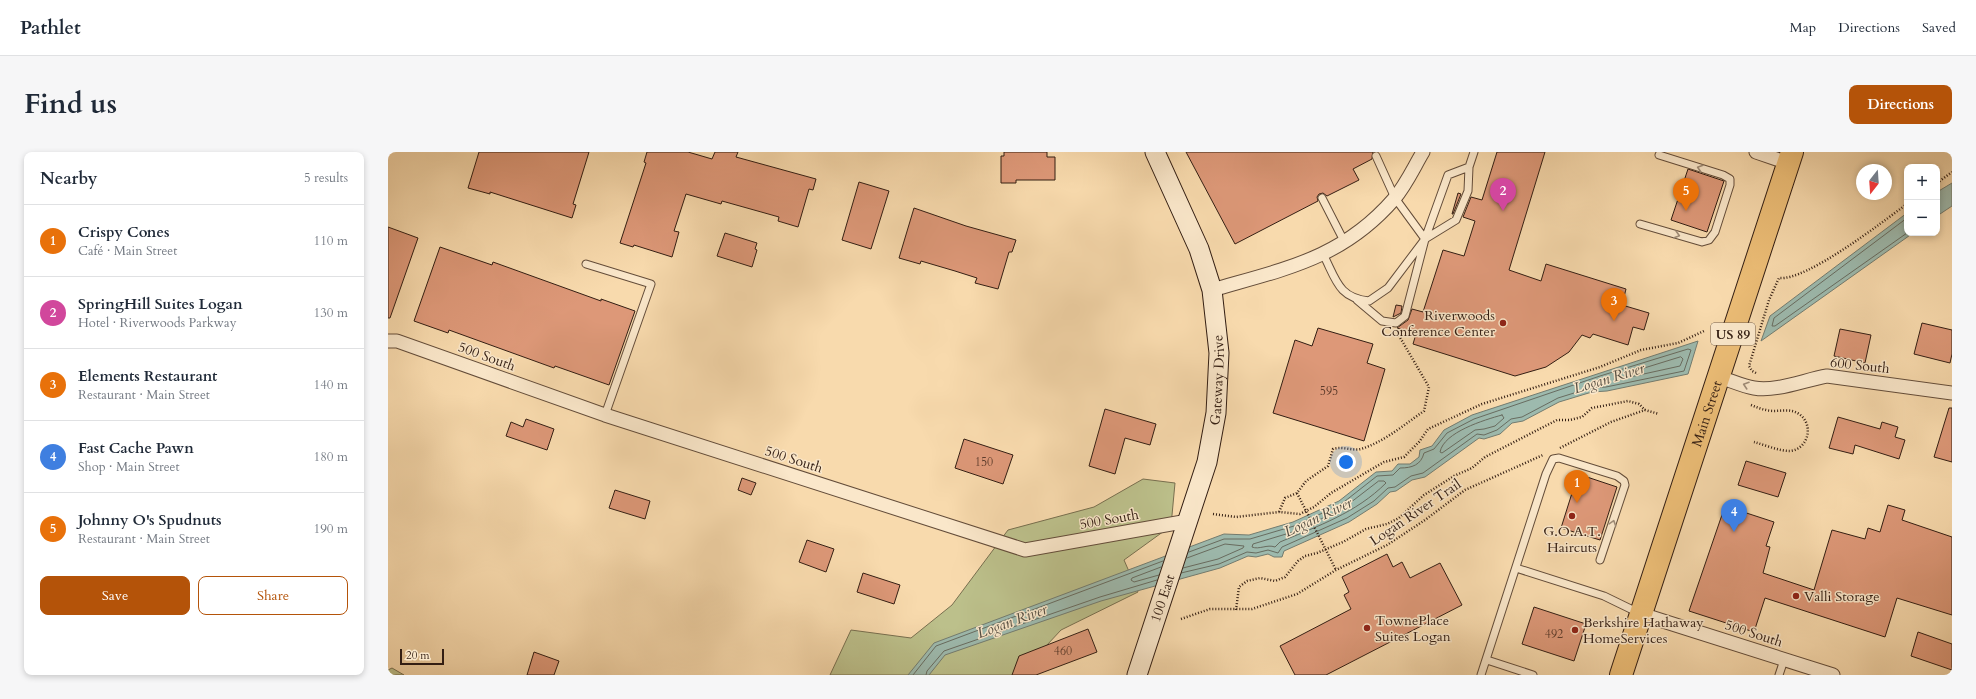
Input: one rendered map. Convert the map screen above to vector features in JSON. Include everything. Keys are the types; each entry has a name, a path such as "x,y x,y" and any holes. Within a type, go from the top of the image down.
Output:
{"highway":[{"name":"Main Street","path":"1621,675 1790,157"}],"main road":[{"name":"Gateway Drive","path":"1155,152 1200,249 1212,290 1219,353 1216,413 1207,462 1188,521"},
{"name":"100 East","path":"1137,675 1188,521"}],"street":[{"path":"1212,290 1286,270 1345,243 1372,221 1395,198 1423,152"},
{"path":"1756,152 1790,157"},
{"name":"500 South","path":"392,341 605,415 1025,550 1188,521"},
{"name":"600 South","path":"1719,377 1754,388 1773,388 1806,379 1827,376 1952,393"},
{"name":"500 South","path":"1641,614 1833,675"}],"lane":[{"path":"1357,300 1369,301 1388,288 1425,238 1456,220 1468,191 1469,167 1474,152"},
{"path":"1640,224 1702,242 1709,240 1715,232 1730,185 1730,179 1723,175 1659,155"},
{"path":"1376,156 1395,198 1425,238"},
{"path":"1323,254 1343,292 1357,300 1382,321 1396,323 1405,316 1425,238 1448,175 1469,167"},
{"path":"1322,198 1345,243"},
{"path":"586,264 650,284 605,415"},
{"path":"1481,675 1546,474 1553,460 1560,458 1617,476 1624,481 1625,485 1600,560"},
{"path":"1516,568 1604,596 1641,614"},
{"path":"1487,660 1533,675"},
{"path":"1780,675 1784,660"}],"path":[{"path":"1940,181 1952,172"},
{"path":"1756,373 1752,371 1749,366 1769,300 1779,278 1787,279 1801,274 1824,262 1904,206"},
{"path":"1213,514 1236,517 1278,512 1300,514 1314,507 1332,493 1384,462 1404,457 1419,442 1428,429 1482,404 1600,367 1641,350 1678,343 1704,331"},
{"path":"1278,512 1285,498 1297,493 1306,481 1328,466 1333,449 1341,446 1360,449 1378,441 1424,411 1429,387 1398,334"},
{"path":"1236,610 1239,587 1247,581 1260,578 1275,581 1285,577 1298,561 1305,556 1317,553 1343,542 1366,529 1387,524 1399,518 1424,495 1454,476 1472,468 1485,457 1557,420 1570,420 1582,417 1592,408 1628,401 1639,404 1645,410 1659,414"},
{"path":"1751,405 1766,410 1794,412 1804,419 1808,430 1805,442 1795,450 1788,451 1754,442"},
{"path":"1559,448 1611,422 1645,410"},
{"name":"Logan River Trail","path":"1181,619 1210,609 1252,609 1297,594 1336,570 1387,545 1425,520 1465,490 1544,455"},
{"path":"1297,493 1336,570"}],"green space":[{"path":"1143,479 1175,483 1171,526 1124,560 1138,592 1061,630 1019,675 830,675 851,630 911,638 952,605 1008,530 1094,507"},
{"path":"392,668 404,675 388,675 388,670"}],"water":[{"path":"1952,183 1952,206 1940,214 1940,200 1940,190"},
{"path":"1904,215 1904,236 1909,236 1761,341 1770,316"},
{"name":"Logan River","path":"1698,341 1688,374 1607,391 1592,392 1559,402 1523,421 1512,423 1500,434 1484,439 1479,438 1425,477 1412,480 1396,491 1390,492 1377,504 1349,522 1284,551 1282,557 1274,557 1268,554 1256,557 1248,556 1220,568 1101,601 945,655 929,675 908,675 934,643 1224,534 1249,535 1293,522 1339,501 1376,472 1392,471 1398,464 1410,464 1419,457 1420,450 1432,446 1444,430 1472,415"}],"building":[{"path":"479,152 589,152 573,204 576,205 572,218 490,192 490,194 468,188"},
{"path":"647,152 688,152 712,159 715,152 738,152 736,157 816,179 813,190 809,189 798,227 778,221 779,217 722,201 721,204 686,194 674,231 679,232 672,257 634,245 633,247 620,243 646,163 644,162"},
{"path":"1004,152 1047,152 1047,157 1055,157 1055,180 1016,180 1016,183 1001,183 1001,156 1004,156"},
{"path":"1186,152 1373,152 1372,159 1353,169 1359,180 1327,196 1323,193 1319,194 1317,197 1318,201 1235,244"},
{"name":"Riverwoods Conference Center","path":"1497,152 1545,152 1509,270 1541,281 1546,264 1626,289 1622,305 1649,313 1644,330 1633,327 1628,345 1593,334 1590,338 1582,335 1569,352 1546,367 1515,376 1413,344 1416,334 1397,328 1408,320 1412,309 1423,312 1443,250 1464,256 1475,221 1463,217 1471,197 1482,200"},
{"path":"1688,169 1724,181 1707,232 1671,220"},
{"path":"859,182 889,191 871,249 842,240"},
{"path":"1458,193 1461,194 1452,214"},
{"path":"914,208 966,226 1016,240 1012,252 1009,252 998,289 975,283 977,278 955,271 921,261 920,264 899,258"},
{"path":"388,227 418,238 390,318 388,318"},
{"path":"725,233 757,243 755,249 757,250 752,267 717,256"},
{"path":"440,247 492,265 493,262 601,301 601,299 635,311 609,385 555,366 554,368 449,330 448,333 414,321"},
{"path":"1396,305 1402,306 1401,313 1393,317"},
{"path":"1922,323 1952,330 1952,354 1950,363 1914,354"},
{"path":"1318,328 1373,344 1367,363 1385,369 1364,441 1273,413 1295,340 1312,346"},
{"path":"1840,329 1871,335 1865,363 1834,356"},
{"path":"1949,408 1952,408 1952,462 1934,457"},
{"path":"1105,409 1156,424 1150,445 1125,438 1115,474 1089,466"},
{"path":"1838,417 1880,429 1882,422 1898,427 1895,437 1905,440 1899,459 1855,445 1853,454 1829,448"},
{"path":"526,419 554,429 547,450 506,436 511,422 523,427"},
{"path":"964,439 1013,455 1003,484 955,468"},
{"path":"1746,461 1786,473 1778,497 1738,485"},
{"path":"1578,474 1617,487 1600,540 1561,528"},
{"path":"742,478 756,483 751,495 738,490"},
{"path":"615,490 650,501 645,519 609,508"},
{"path":"1888,505 1905,510 1902,520 1952,537 1952,615 1897,598 1885,637 1765,598 1754,632 1689,611 1725,506 1774,522 1766,546 1770,547 1763,573 1814,590 1832,530 1865,539 1868,528 1880,532"},
{"path":"807,540 834,549 826,572 799,562"},
{"name":"TownePlace Suites Logan","path":"1387,554 1393,567 1402,562 1410,578 1440,563 1462,605 1326,675 1295,675 1280,646 1351,609 1344,595 1349,592 1342,577"},
{"path":"863,573 900,585 894,604 857,592"},
{"path":"1534,607 1586,624 1574,661 1522,644"},
{"path":"1088,629 1097,652 1036,675 1012,675 1019,656"},
{"path":"1918,632 1952,644 1952,670 1911,656"},
{"path":"534,652 559,661 554,675 527,675"}],"place":[{"name":"SpringHill Suites Logan","path":"1503,211"},
{"name":"Johnny O's Spudnuts","path":"1686,211"},
{"name":"Elements Restaurant","path":"1614,321"},
{"name":"Riverwoods Conference Center","path":"1503,323"},
{"name":"Crispy Cones","path":"1577,503"},
{"name":"G.O.A.T. Haircuts","path":"1572,516"},
{"name":"Fast Cache Pawn","path":"1734,532"},
{"name":"Valli Storage","path":"1796,596"},
{"name":"TownePlace Suites Logan","path":"1367,628"},
{"name":"Berkshire Hathaway HomeServices","path":"1575,630"}]}
